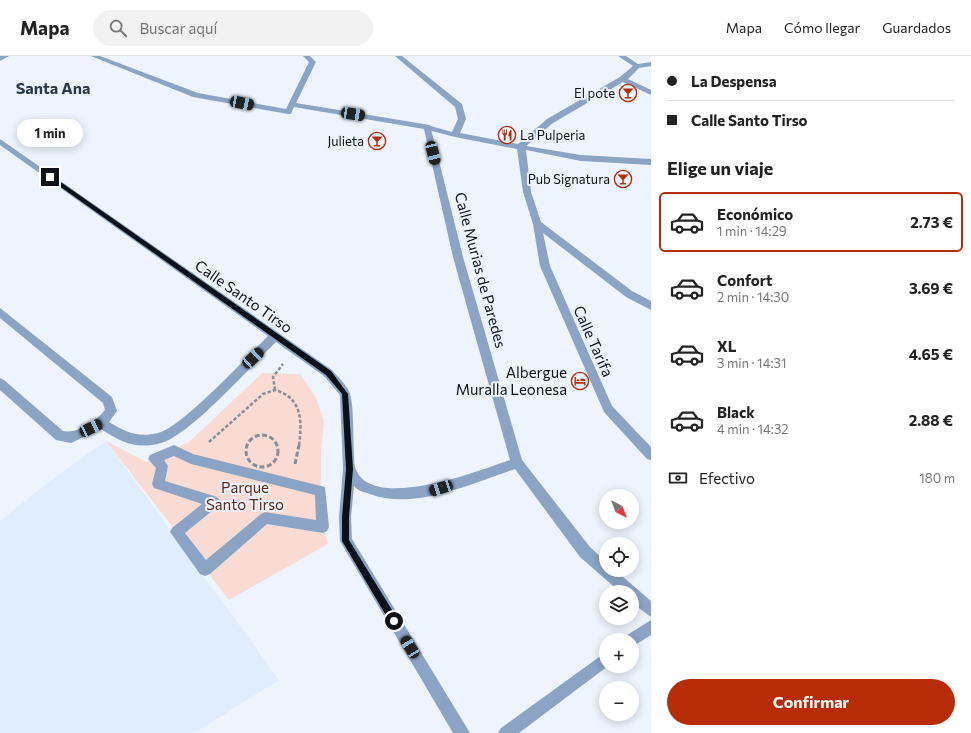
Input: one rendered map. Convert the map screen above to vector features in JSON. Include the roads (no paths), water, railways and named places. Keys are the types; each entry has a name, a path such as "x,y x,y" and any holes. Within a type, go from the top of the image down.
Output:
{"street":[{"path":"0,59 6,56"},
{"path":"94,56 196,95 288,112 313,62 306,56"},
{"path":"398,56 459,106 462,119 455,134"},
{"path":"621,56 637,66"},
{"path":"521,146 550,121 623,79 637,66 651,64"},
{"path":"623,79 651,93"},
{"path":"291,104 427,127 455,134 581,158 651,162"},
{"name":"Calle Murias de Paredes","path":"427,127 458,257 516,463 585,552 622,585"},
{"name":"Calle Santo Tirso","path":"0,141 328,373 345,394 349,469 345,517 346,541 462,733"},
{"name":"Calle Tarifa","path":"521,146 527,192 537,224 545,266 608,409 651,455"},
{"path":"537,224 617,285 651,306"},
{"path":"0,312 108,400 111,411 101,423 71,438 60,436 0,383"},
{"path":"101,423 125,438 147,440 160,438 173,432 192,417 275,336"},
{"path":"174,450 191,459 290,483 321,491 323,527 265,518 204,569 176,532 214,502 158,484 162,466 154,459 174,450"},
{"path":"349,469 361,486 388,494 427,492 516,463"},
{"name":"Calle Murias de Paredes","path":"639,600 651,610"},
{"path":"639,635 651,627"},
{"path":"506,733 599,664"}],"place":[{"name":"El pote","path":"628,93"},
{"name":"La Pulperia","path":"507,135"},
{"name":"Julieta","path":"377,141"},
{"name":"Pub Signatura","path":"623,179"},
{"name":"Albergue Muralla Leonesa","path":"580,381"}],"district":[{"name":"Santa Ana","path":"53,87"}],"park label":[{"name":"Parque Santo Tirso","path":"245,496"}]}
